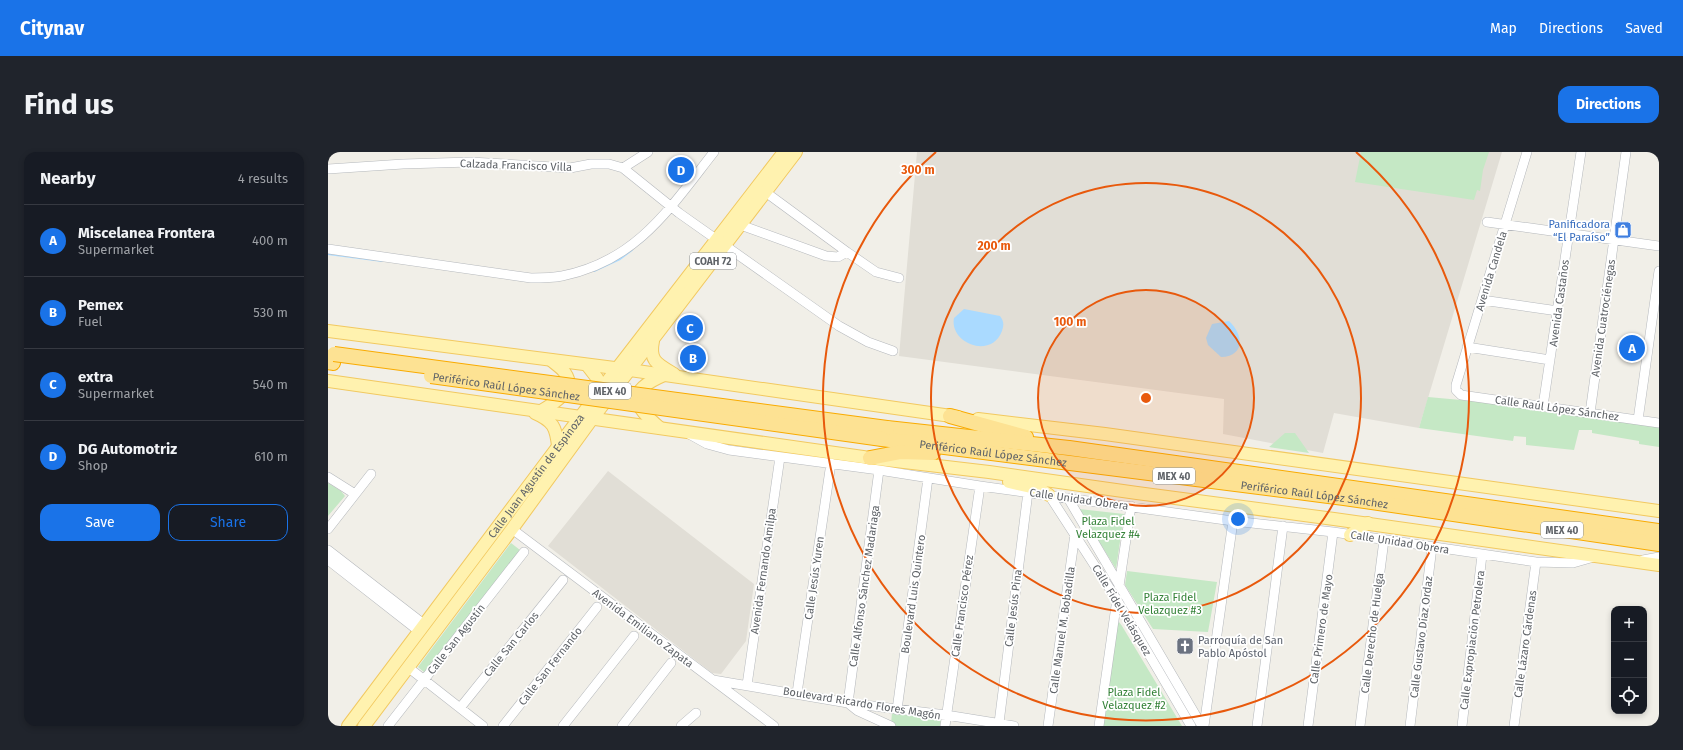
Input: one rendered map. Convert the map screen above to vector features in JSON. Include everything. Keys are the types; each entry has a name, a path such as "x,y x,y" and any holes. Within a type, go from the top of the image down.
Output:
{"highway":[{"name":"Periférico Raúl López Sánchez","path":"331,358 884,433 1009,454 1344,498 1659,531"},
{"path":"950,416 1069,448"},
{"name":"Periférico Raúl López Sánchez","path":"884,433 1069,448 1466,511 1659,544"},
{"path":"870,458 901,452 1009,454"}],"main road":[{"name":"Calle Juan Agustín de Espinoza","path":"762,189 784,152"},
{"name":"Calle Juan Agustín de Espinoza","path":"364,726 512,529 592,418 653,341 736,223 762,189 796,152"},
{"name":"Calle Juan Agustín de Espinoza","path":"348,726 617,368 722,242"},
{"path":"328,330 617,368 950,416 1105,434 1659,511"},
{"path":"653,341 651,350 653,358 662,367 680,377"},
{"path":"541,411 558,402 567,389 567,378 565,373 550,360"},
{"path":"587,364 602,388"},
{"path":"660,428 642,411 639,407 637,398 642,387 649,381 664,375"},
{"name":"Periférico Raúl López Sánchez","path":"328,381 870,458 989,472 1137,494 1368,523 1659,565"},
{"path":"527,409 542,416 552,423 557,432 558,446"},
{"path":"989,472 1008,482 1040,489 1049,495"},
{"path":"490,537 512,529 512,508"},
{"path":"1350,535 1368,523"}],"street":[{"path":"622,168 648,152"},
{"path":"328,249 531,278 560,276 583,271 606,262 630,247 674,209 714,152"},
{"name":"Avenida Candela","path":"1456,390 1456,385 1467,347 1527,152"},
{"name":"Avenida Castaños","path":"1543,406 1581,152"},
{"name":"Avenida Cuatrociénegas","path":"1590,413 1626,152"},
{"name":"Calzada Francisco Villa","path":"329,169 403,164 471,162 570,168 591,164 609,164 622,168 674,209 840,326 868,342 893,351"},
{"path":"762,189 876,272 899,278"},
{"path":"1487,222 1659,246"},
{"path":"736,223 826,256 838,257 847,252"},
{"path":"1638,420 1659,271"},
{"path":"1482,300 1558,311"},
{"path":"1467,347 1550,360"},
{"name":"Calle Raúl López Sánchez","path":"1456,390 1461,395 1659,423"},
{"name":"Calle Unidad Obrera","path":"684,432 707,444 719,448 1234,521 1334,532 1482,555 1536,562 1573,562 1596,556"},
{"name":"Avenida Fernando Amilpa","path":"747,685 780,457"},
{"name":"Calle Jesús Yuren","path":"798,693 831,463"},
{"name":"Calle Alfonso Sánchez Madariaga","path":"848,703 879,470"},
{"path":"328,529 371,474"},
{"path":"328,477 355,494"},
{"name":"Boulevard Luis Quintero","path":"898,710 928,478"},
{"name":"Calle Francisco Pérez","path":"945,726 980,486"},
{"name":"Calle Jesús Pina","path":"999,723 1028,492"},
{"name":"Calle Fidel Velásquez","path":"1049,495 1116,600 1191,726"},
{"name":"Calle Fidel Velásquez","path":"1068,498 1203,726"},
{"path":"1099,726 1116,600 1131,506"},
{"path":"1203,726 1234,521"},
{"path":"1257,726 1283,526"},
{"name":"Avenida Emiliano Zapata","path":"512,529 774,726"},
{"name":"Calle Primero de Mayo","path":"1308,726 1334,532"},
{"name":"Calle Manuel M. Bobadilla","path":"1048,726 1075,534"},
{"name":"Calle Derecho de Huelga","path":"1360,726 1384,540"},
{"name":"Calle Gustavo Díaz Ordaz","path":"1410,726 1432,547"},
{"path":"328,550 341,566"},
{"name":"Calle San Agustín","path":"388,726 524,552"},
{"name":"Calle Expropiación Petrolera","path":"1462,726 1482,555"},
{"name":"Periférico Raúl López Sánchez","path":"1634,562 1659,557"},
{"path":"328,560 341,566 423,628"},
{"name":"Calle Lázaro Cárdenas","path":"1514,726 1536,562"},
{"name":"Calle San Carlos","path":"460,708 563,580"},
{"name":"Calle San Fernando","path":"504,726 597,607"},
{"path":"563,726 634,636"},
{"path":"622,726 671,663"},
{"path":"409,668 483,726"},
{"name":"Boulevard Ricardo Flores Magón","path":"711,680 798,693 848,703 946,715 1014,726"},
{"path":"848,703 858,711 891,726"},
{"path":"681,726 696,714"}],"shaded area":[{"path":"917,152 1502,152 1419,428 1334,413 1323,453 1223,434 1224,399 899,356"},
{"path":"608,471 754,584 746,641 721,674 712,673 548,546"}],"green space":[{"path":"1361,152 1489,152 1483,170 1480,191 1477,190 1474,200 1355,182"},
{"path":"1428,397 1483,402 1659,427 1659,447 1639,444 1639,441 1592,433 1592,430 1579,430 1574,450 1526,445 1526,437 1514,436 1513,441 1419,428"},
{"path":"1285,433 1295,433 1309,453 1269,447"},
{"path":"328,483 341,491 345,496 328,516"},
{"name":"Plaza Fidel Velazquez #4","path":"1079,509 1124,514 1116,569"},
{"path":"511,543 520,550 425,673 418,667"},
{"name":"Plaza Fidel Velazquez #3","path":"1127,571 1217,582 1208,632 1153,629 1125,585"},
{"name":"Plaza Fidel Velazquez #2","path":"1119,622 1182,726 1103,726 1117,625"},
{"path":"892,713 941,719 940,726 895,726 891,724"}],"water":[{"path":"964,309 1000,316 1003,321 1003,327 997,340 989,345 981,346 972,345 964,341 958,335 954,327 954,318"},
{"path":"1229,321 1237,332 1240,344 1234,353 1229,356 1221,357 1208,345 1206,338 1212,324"}],"waterway":[{"path":"640,243 650,234"},
{"path":"594,271 620,259 632,250"},
{"path":"328,254 382,261"}],"place":[{"name":"DG Automotriz","path":"681,170"},
{"name":"Panificadora “El Paraíso”","path":"1623,230"},
{"name":"extra","path":"690,328"},
{"name":"Miscelanea Frontera","path":"1632,348"},
{"name":"Pemex","path":"693,358"},
{"name":"Parroquía de San Pablo Apóstol","path":"1185,646"}]}
